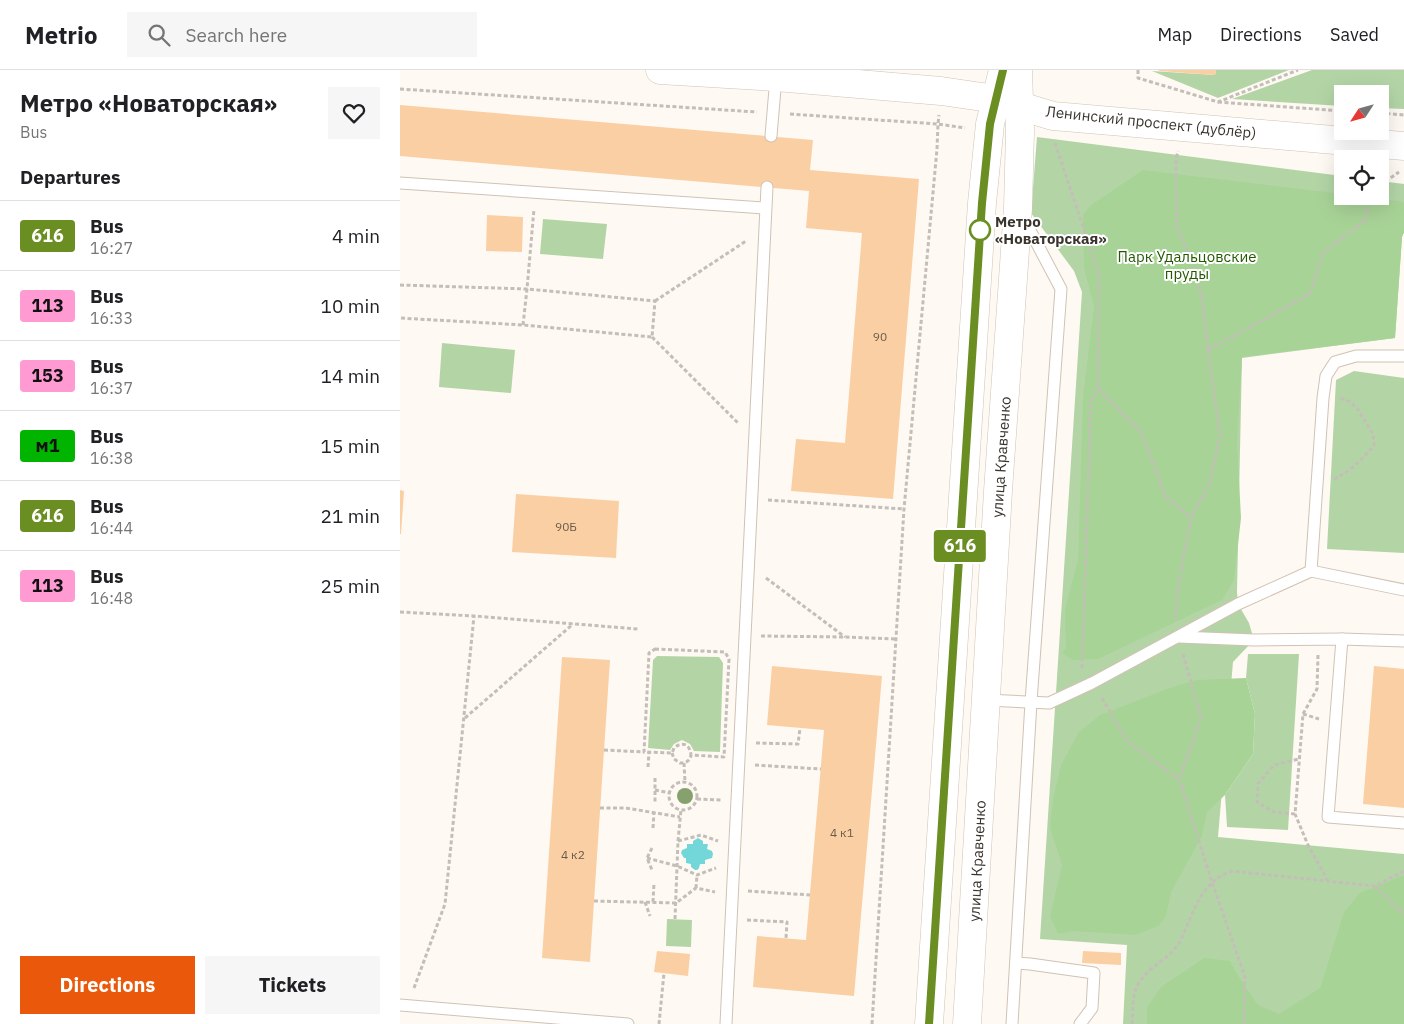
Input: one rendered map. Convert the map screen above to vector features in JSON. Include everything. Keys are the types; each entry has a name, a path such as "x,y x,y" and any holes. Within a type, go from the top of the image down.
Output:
{"street":[{"name":"Ленинский проспект (дублёр)","path":"660,70 941,91 1008,102 1053,116 1403,158"},
{"name":"улица Кравченко","path":"967,1024 998,491 1018,208 1020,131 1008,102 1003,70"},
{"name":"улица Кравченко","path":"930,1018 982,203 990,124 1008,102 1018,70"}],"lane":[{"path":"771,136 776,78"},
{"path":"400,183 765,208"},
{"path":"726,1024 767,187"},
{"path":"1012,1024 1031,702 1061,289 1018,208"},
{"path":"1311,571 1326,376 1334,362 1356,356 1404,356"},
{"path":"986,700 1049,703 1092,683 1238,604 1311,571 1404,590"},
{"path":"1177,637 1254,640 1342,639 1404,641"},
{"path":"1342,639 1328,817 1404,823"},
{"path":"1016,963 1094,973 1092,1008 1080,1024"},
{"path":"403,1006 628,1024"}],"path":[{"path":"1138,70 1138,78 1218,102 1298,70"},
{"path":"400,89 938,124"},
{"path":"872,1024 904,508 941,91"},
{"path":"1389,114 1404,115"},
{"path":"1053,134 1099,274 1098,389 1090,401 1082,669"},
{"path":"1178,148 1176,159 1177,229 1192,260 1202,297 1220,436 1210,481 1191,518 1178,579 1175,627 1201,718 1178,779"},
{"path":"1389,174 1403,158"},
{"path":"523,325 536,192"},
{"path":"1208,350 1310,294 1323,253 1365,221 1368,205"},
{"path":"400,284 527,289 655,301 765,228"},
{"path":"652,337 655,301"},
{"path":"400,318 523,325 652,337 755,440"},
{"path":"1098,389 1142,433 1166,496 1191,518"},
{"path":"1317,486 1340,476 1358,464 1374,446 1373,434 1357,408 1346,399 1323,398"},
{"path":"752,499 904,508"},
{"path":"749,566 846,637"},
{"path":"400,612 638,629"},
{"path":"403,1006 445,904 474,616"},
{"path":"464,719 573,624"},
{"path":"746,636 896,639"},
{"path":"1318,640 1317,689 1303,714 1295,814 1308,845 1328,881"},
{"path":"644,752 649,653 655,649 725,652 729,659 724,757 691,755"},
{"path":"1092,683 1127,741 1178,779 1245,977 1244,1024"},
{"path":"740,742 798,744 800,728"},
{"path":"684,744 689,748 691,755 689,760 677,762 673,758 672,753 676,746 684,744"},
{"path":"604,750 672,753"},
{"path":"648,767 650,752"},
{"path":"1295,814 1274,812 1257,802 1258,784 1274,765 1299,760"},
{"path":"684,762 686,782"},
{"path":"739,764 821,769"},
{"path":"655,778 655,802"},
{"path":"681,782 686,782 696,790 697,799 690,809 681,810 673,806 669,797 674,786 681,782"},
{"path":"655,790 670,793"},
{"path":"697,799 722,800"},
{"path":"600,808 626,808 680,817"},
{"path":"675,919 681,810"},
{"path":"653,828 654,812"},
{"path":"678,841 701,835 720,842"},
{"path":"652,848 647,858 652,870"},
{"path":"647,858 677,866 696,875 719,867"},
{"path":"1132,1024 1136,988 1143,976 1178,945 1200,898 1212,882 1222,874 1232,871 1375,886 1404,871"},
{"path":"696,875 696,888"},
{"path":"653,902 654,883"},
{"path":"1375,886 1404,914"},
{"path":"594,900 676,903 696,888 718,892"},
{"path":"733,890 810,895"},
{"path":"645,902 650,916"},
{"path":"731,919 787,922 786,938"},
{"path":"659,1024 664,973"}],"green space":[{"path":"1216,70 1289,70 1218,98 1152,71 1215,75"},
{"path":"1312,70 1404,70 1404,109 1389,108 1389,85 1334,85 1334,105 1232,99"},
{"name":"Парк Удальцовские пруды","path":"1037,137 1334,175 1334,205 1389,205 1389,182 1404,184 1404,232 1402,237 1395,338 1242,358 1237,592 1238,604 1249,623 1254,640 1233,662 1218,837 1404,854 1404,1024 1123,1024 1127,945 1040,939 1082,292 1074,271 1031,213"},
{"path":"1143,170 1334,193 1334,205 1389,205 1389,200 1404,202 1404,232 1402,237 1395,338 1242,357 1237,441 1241,518 1234,580 1222,600 1098,659 1073,660 1062,653 1066,648 1065,609 1078,560 1083,397 1094,306 1084,268 1083,215 1091,205"},
{"path":"543,219 607,224 603,259 540,254"},
{"path":"442,343 515,350 511,393 439,387"},
{"path":"1354,371 1404,378 1404,553 1327,549 1336,380"},
{"path":"1248,654 1299,654 1288,830 1227,827 1225,795 1253,754 1255,714 1246,678"},
{"path":"657,656 719,657 723,663 720,752 694,751 690,744 682,740 674,744 670,750 648,748 653,660"},
{"path":"1246,678 1255,714 1253,754 1225,795 1207,812 1202,836 1171,892 1166,916 1159,926 1136,935 1072,931 1058,934 1050,916 1062,865 1050,828 1053,799 1061,765 1079,732 1100,715 1172,687 1196,680"},
{"path":"1404,875 1404,1024 1147,1024 1147,1007 1162,986 1204,958 1230,961 1258,1005 1279,1014 1320,988 1344,912 1360,893"},
{"path":"667,919 692,920 691,947 666,946"}],"water":[{"path":"698,838 703,841 703,844 708,844 707,849 712,851 713,854 712,858 705,860 705,864 700,864 699,868 695,870 691,867 691,864 686,863 686,858 681,853 682,850 687,848 687,844 693,844 693,841"}],"building":[{"path":"1159,70 1216,70 1215,75"},
{"path":"400,105 813,140 810,170 919,179 893,499 791,491 796,439 845,443 862,233 806,228 809,191 400,156"},
{"path":"487,215 523,217 522,252 486,251"},
{"path":"400,490 404,491 401,534 400,534"},
{"path":"516,494 619,501 616,558 512,552"},
{"path":"562,657 610,660 590,962 542,958"},
{"path":"772,666 882,676 854,996 753,987 757,936 806,940 824,730 767,725"},
{"path":"1374,666 1404,669 1404,808 1363,804"},
{"path":"657,951 690,954 688,976 654,972"},
{"path":"1083,951 1121,953 1121,965 1082,963"}],"bus line":[{"name":"616","path":"929,1024 982,203 990,124 1003,70"}],"place":[{"name":"Метро «Новаторская»","path":"980,230"}]}
